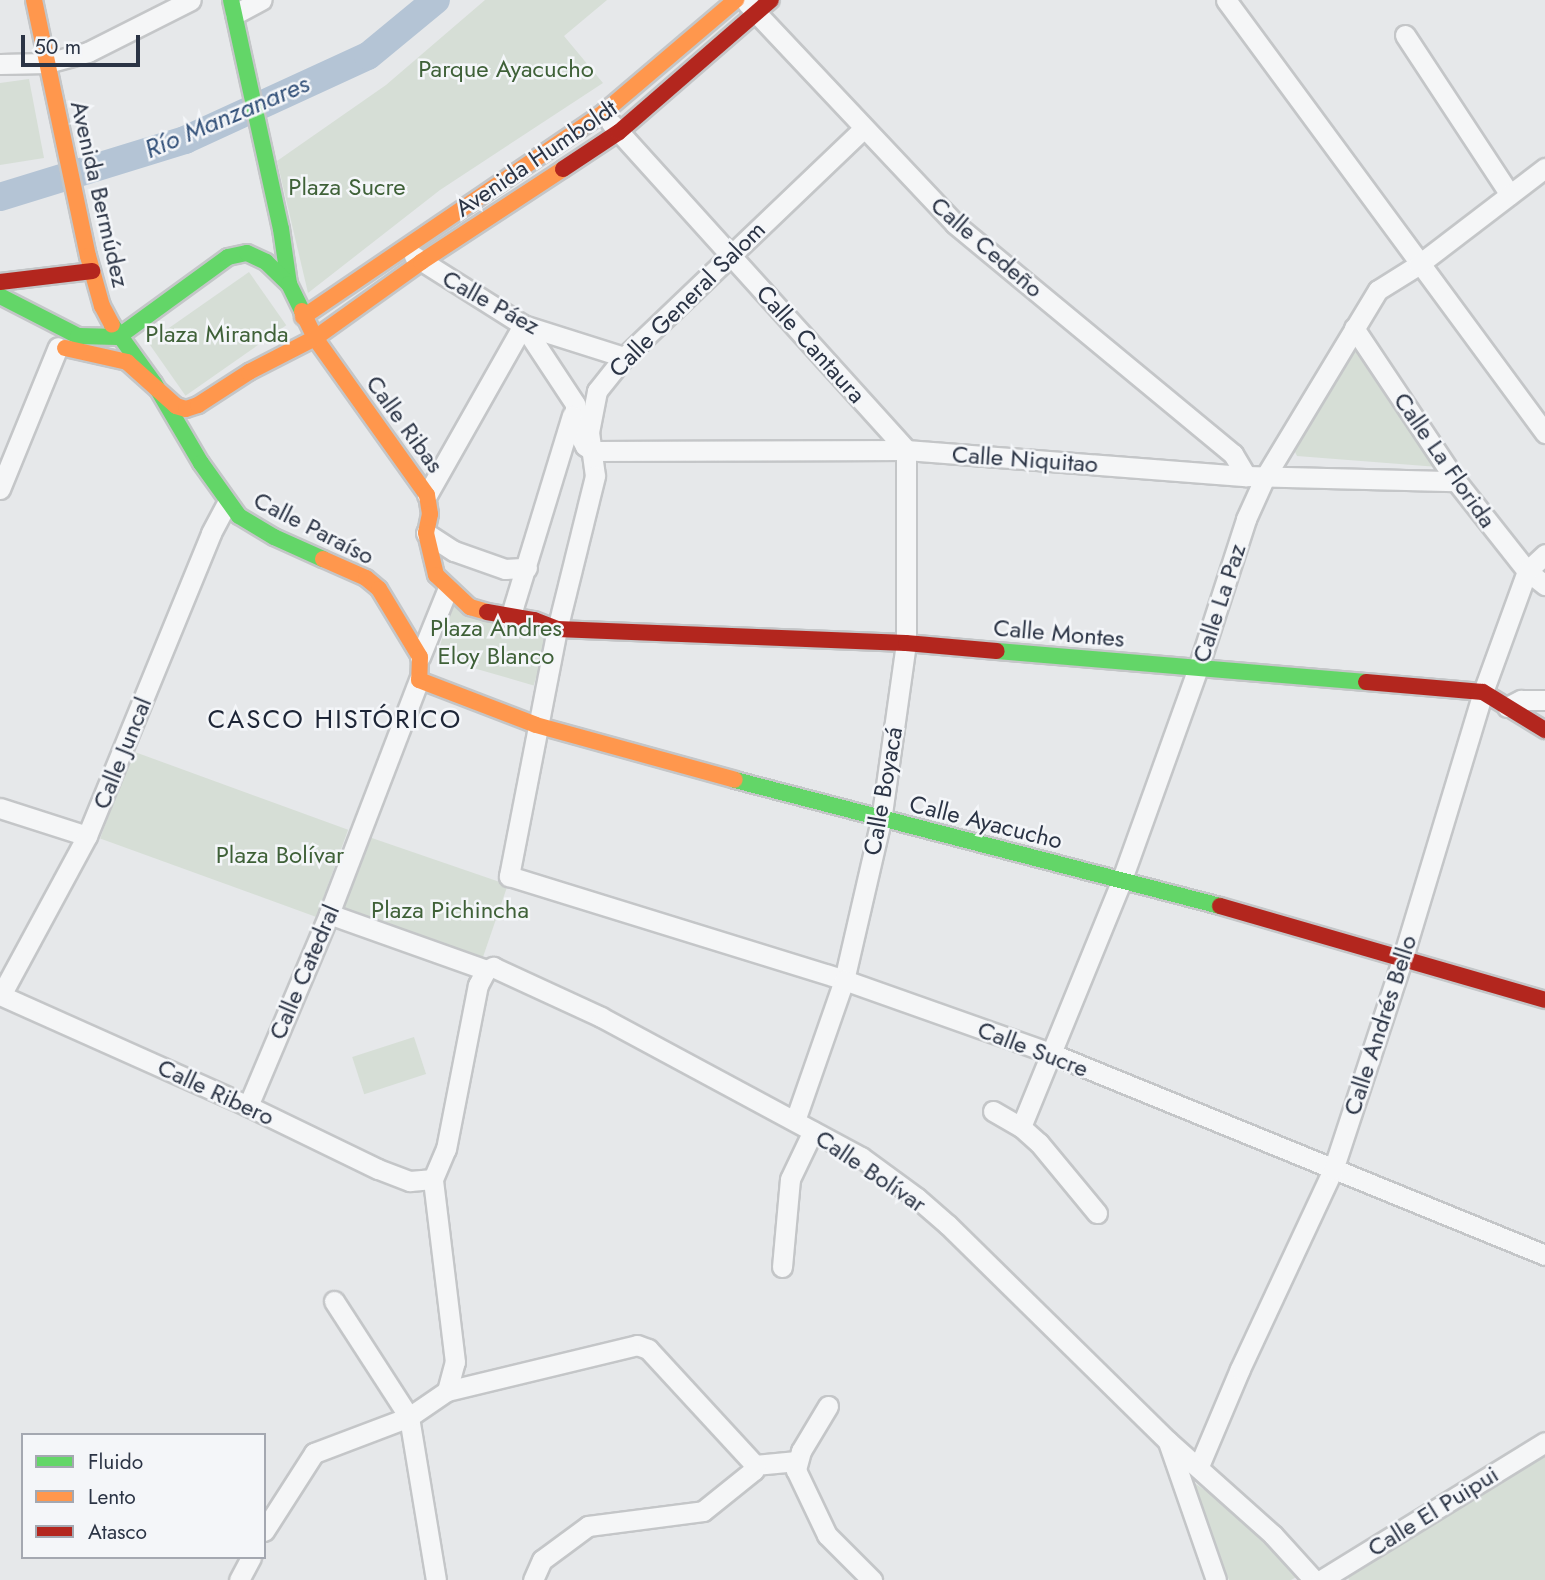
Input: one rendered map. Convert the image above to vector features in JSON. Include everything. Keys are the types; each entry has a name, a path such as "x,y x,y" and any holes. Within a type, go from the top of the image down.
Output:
{"street":[{"name":"Avenida Bermúdez","path":"34,0 90,263 102,306 118,337 154,383"},
{"path":"0,64 47,63 88,52 191,0"},
{"path":"261,0 233,7 248,70 289,284 315,338"},
{"name":"Avenida Humboldt","path":"303,317 603,113 736,0"},
{"name":"Avenida Humboldt","path":"38,337 58,347 127,362 154,383 176,406 186,409 315,338 421,262 618,132 750,7 771,0"},
{"path":"1226,0 1418,265 1545,433"},
{"name":"Calle Cedeño","path":"750,7 955,224 1233,454 1255,476"},
{"path":"1405,35 1510,195"},
{"name":"Calle Cantaura","path":"603,113 906,450"},
{"name":"Calle General Salom","path":"509,876 556,629 595,477 589,432 597,391 624,358 864,128"},
{"name":"Calle La Paz","path":"1021,1127 1122,879 1198,668 1246,519 1255,476 1378,290 1418,265 1545,168"},
{"name":"Calle Páez","path":"405,248 421,262 523,325 624,358"},
{"path":"0,296 78,336 118,337 228,257 247,253 266,262 289,284"},
{"path":"0,282 90,263"},
{"path":"427,495 523,325 575,404 575,427 585,446 593,451"},
{"name":"Calle La Florida","path":"1354,328 1457,481 1527,571 1545,585"},
{"name":"Calle Ribas","path":"315,338 427,495 430,514 426,533 436,575 470,607 510,618 534,620 556,629"},
{"path":"0,489 58,347"},
{"name":"Calle Paraíso","path":"154,383 228,503 252,526 366,578 379,589 420,657"},
{"path":"510,618 575,404"},
{"name":"Calle Niquitao","path":"593,451 906,450 1255,476 1457,481"},
{"name":"Calle Boyacá","path":"795,1121 844,980 881,820 906,643 906,450"},
{"name":"Calle Juncal","path":"1,995 87,836 211,533 228,503"},
{"path":"426,533 454,551 505,569 527,568"},
{"path":"1527,571 1545,554"},
{"name":"Calle Andrés Bello","path":"1199,1466 1240,1369 1333,1170 1403,957 1483,692 1527,571"},
{"path":"419,680 420,657 449,588"},
{"name":"Calle Montes","path":"556,629 906,643 1483,692 1545,730"},
{"name":"Calle Ayacucho","path":"419,680 536,725 881,820 1122,879 1403,957 1545,1000"},
{"name":"Calle Catedral","path":"248,1106 329,914 419,680"},
{"path":"1507,707 1521,700 1545,700"},
{"path":"0,808 87,836"},
{"name":"Calle Sucre","path":"509,876 844,980 1050,1053 1545,1255"},
{"name":"Calle Bolívar","path":"329,914 486,970 493,967 601,1017 861,1157 917,1198 1168,1441 1273,1535 1314,1580"},
{"path":"447,1391 455,1362 433,1180 446,1149 478,985 486,970"},
{"name":"Calle Ribero","path":"1,995 248,1106 378,1169 410,1181 433,1180"},
{"path":"993,1111 1021,1127 1097,1213"},
{"path":"782,1267 790,1179 813,1131"},
{"path":"334,1301 410,1417 436,1580"},
{"path":"266,1528 314,1453 410,1417 447,1391 637,1345 648,1349 755,1465"},
{"path":"828,1406 797,1461 796,1470 827,1535 872,1580"},
{"path":"1168,1441 1216,1580"},
{"name":"Calle El Puipui","path":"1321,1580 1545,1443"},
{"path":"755,1465 797,1461"},
{"path":"533,1580 542,1560 588,1526 703,1511 754,1470 755,1465"},
{"path":"239,1580 250,1559"}],"green space":[{"path":"485,0 607,0 564,36 603,83 440,190 308,293 277,161 386,85"},
{"path":"29,79 44,158 0,165 0,83"},
{"name":"Plaza Miranda","path":"249,272 286,325 186,396 148,343"},
{"path":"1351,350 1359,352 1438,467 1297,456 1292,446"},
{"name":"Plaza Andres Eloy Blanco","path":"454,597 551,625 534,685 437,658"},
{"name":"Plaza Bolívar","path":"132,751 348,830 316,917 100,838"},
{"name":"Plaza Pichincha","path":"366,836 508,885 481,961 340,913"},
{"path":"414,1037 426,1074 364,1094 352,1057"},
{"path":"1545,1455 1545,1580 1349,1580 1348,1577"},
{"path":"1193,1482 1222,1502 1298,1576 1291,1580 1229,1580 1187,1487"}],"waterway":[{"name":"Río Manzanares","path":"0,197 185,140 368,56 436,0"}],"traffic: fast":[{"path":"231,0 281,229 289,284"},
{"path":"0,296 78,336 118,337 228,257 247,253 266,262 289,284 302,311"},
{"path":"112,325 154,383 201,463 239,516 274,537 323,559"},
{"path":"997,651 1366,682"},
{"path":"735,780 1220,906"}],"traffic: slow":[{"path":"34,0 88,256 102,306 112,325"},
{"path":"303,317 603,113 736,0"},
{"path":"65,348 127,362 176,406 186,409 198,405 249,372 315,338 421,262 563,169"},
{"path":"302,311 315,338 427,495 430,514 426,533 436,575 470,607 487,612"},
{"path":"323,559 366,578 379,589 420,657 419,680 536,725 735,780"}],"traffic: jam":[{"path":"563,169 619,132 771,0"},
{"path":"0,282 92,271"},
{"path":"487,612 534,620 557,629 906,643 997,651"},
{"path":"1366,682 1483,692 1545,730"},
{"path":"1220,906 1545,1000"}],"district":[{"name":"CASCO HISTÓRICO","path":"335,720"}],"park label":[{"name":"Parque Ayacucho","path":"506,69"},
{"name":"Plaza Sucre","path":"347,187"}]}
